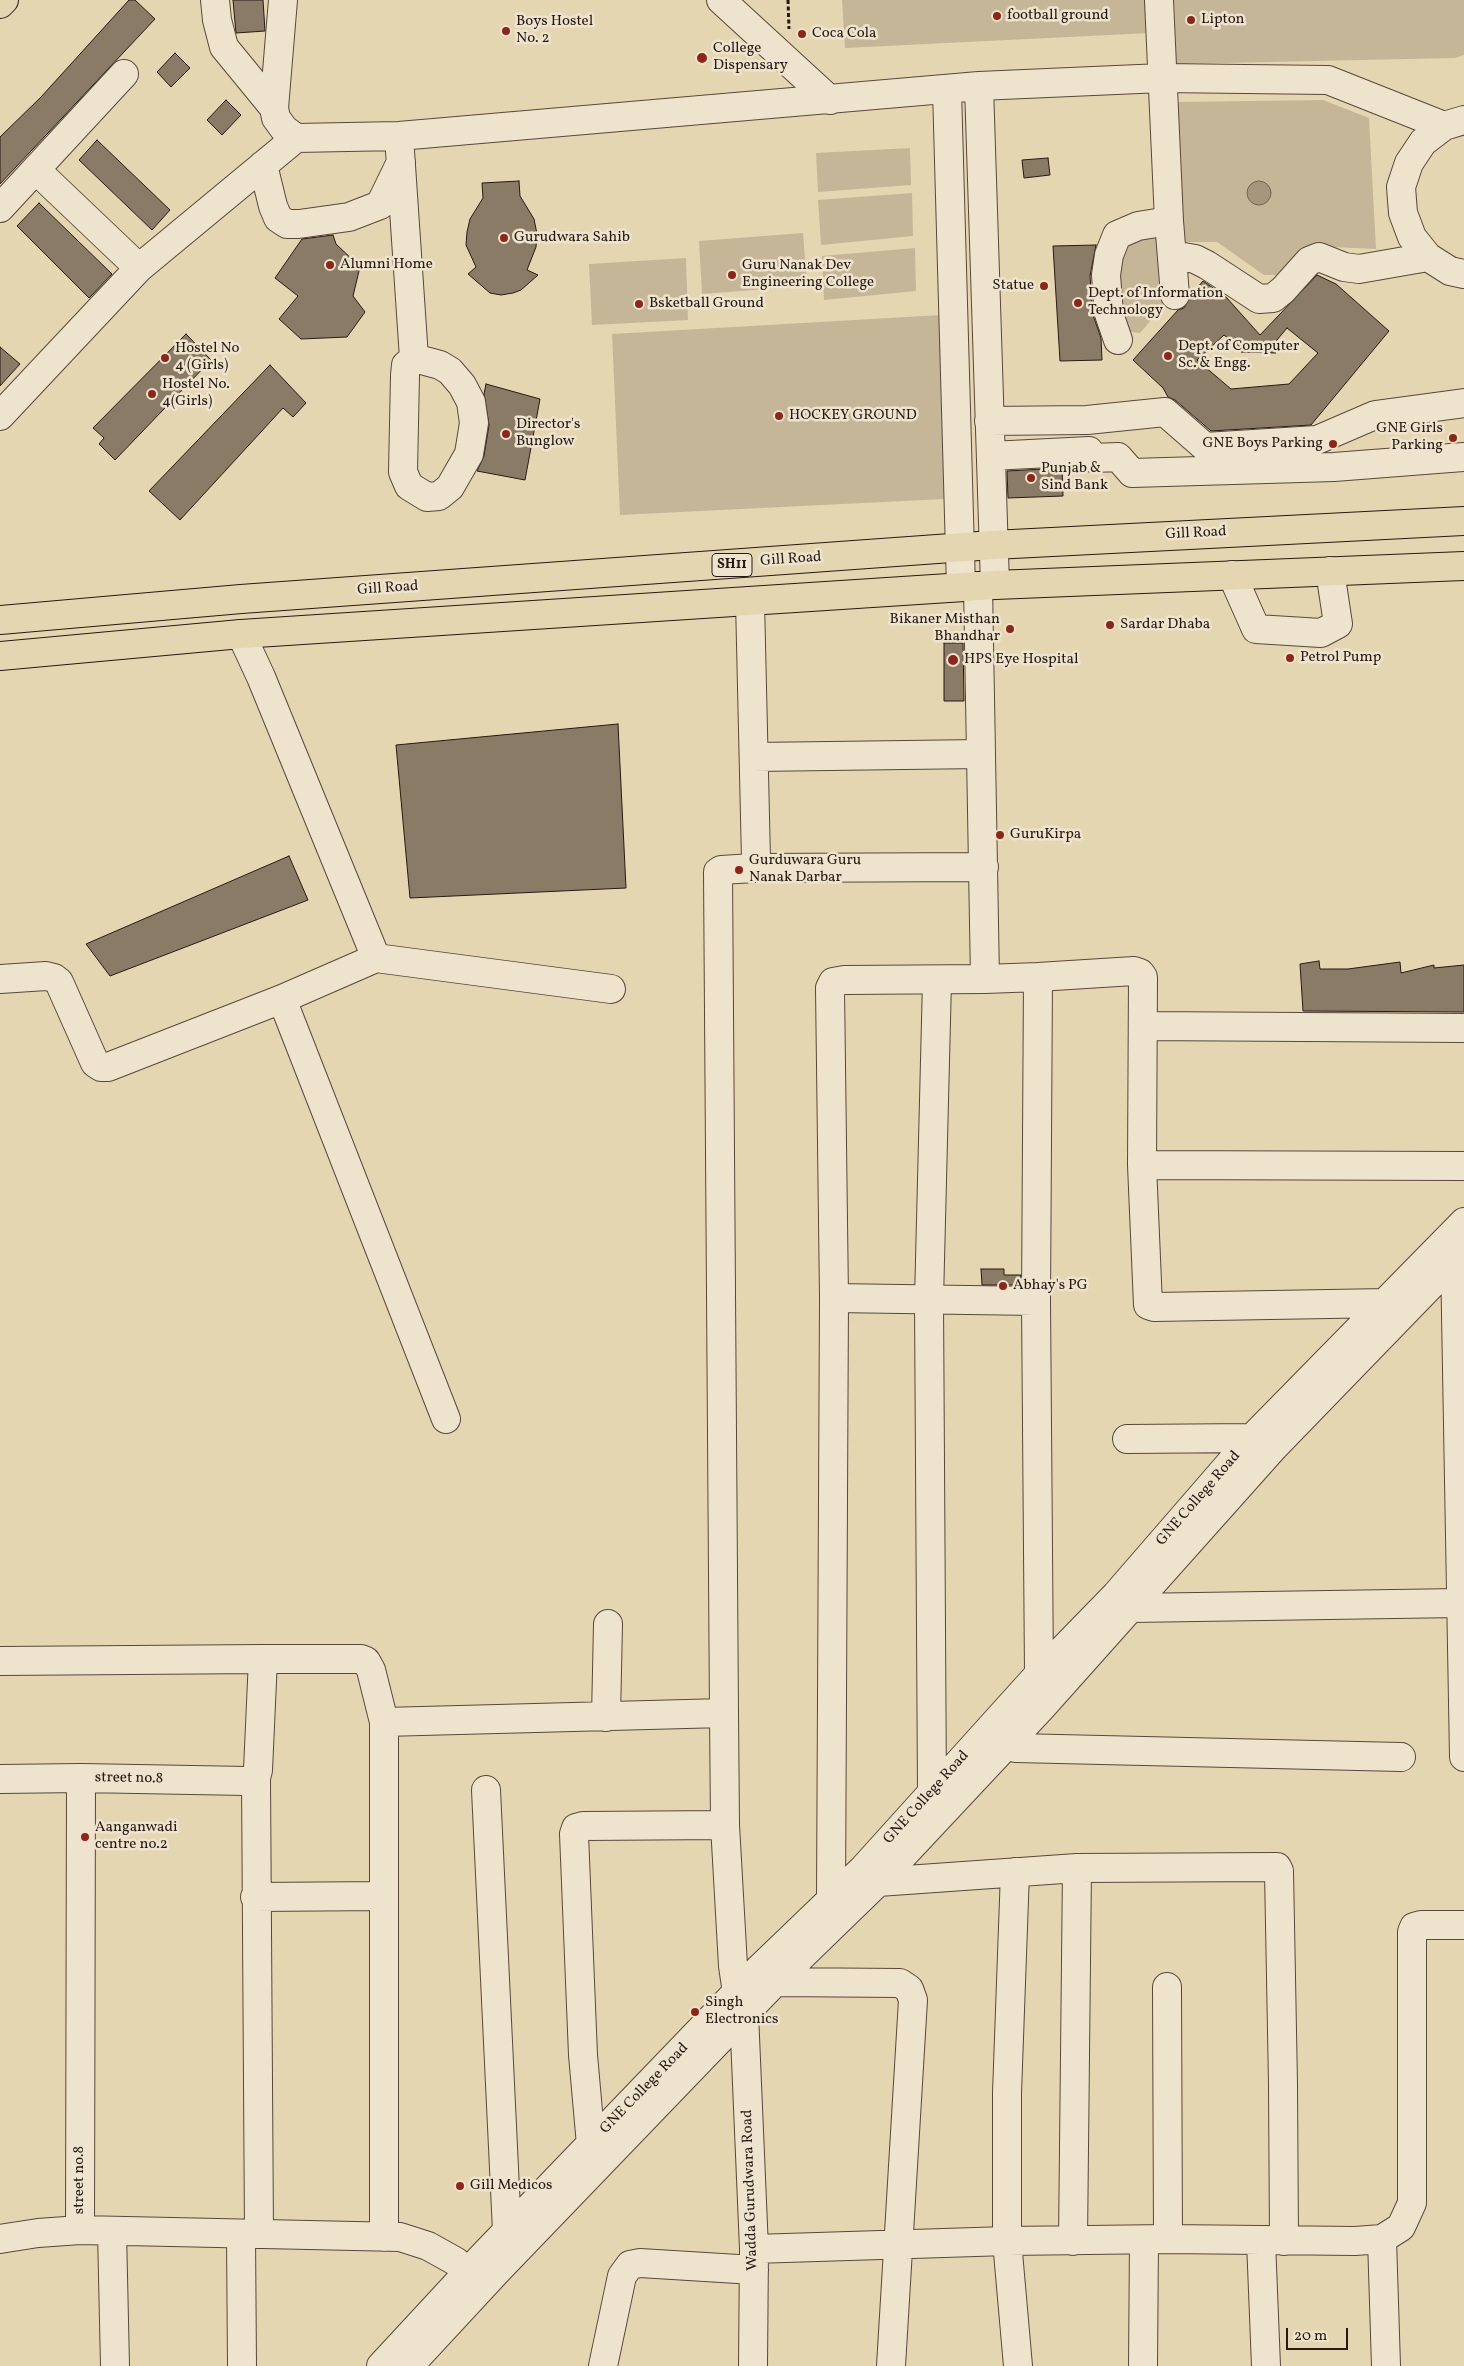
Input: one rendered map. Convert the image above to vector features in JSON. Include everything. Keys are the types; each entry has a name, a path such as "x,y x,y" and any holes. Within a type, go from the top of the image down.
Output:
{"main road":[{"path":"0,4 4,0"},
{"name":"Gill Road","path":"0,620 251,598 993,545 1464,521"},
{"path":"0,656 241,634 978,586 1464,566"}],"street":[{"path":"215,0 217,20 224,47 274,108"},
{"path":"282,0 274,108 276,118 284,130 296,138 400,149 830,100 979,86 1162,78 1328,80 1454,123"},
{"path":"721,0 830,100"},
{"path":"1159,0 1169,220 1175,296"},
{"path":"0,208 124,74"},
{"path":"979,86 993,545 978,586 986,979"},
{"path":"947,90 959,548 978,586"},
{"path":"1454,123 1423,142 1409,163 1402,187 1403,213 1412,237 1428,257 1450,271 1464,274"},
{"path":"0,416 139,268 296,138"},
{"path":"263,165 273,206 278,218 287,224 299,224 349,217 380,205 400,149"},
{"path":"400,149 414,358"},
{"path":"36,170 139,268"},
{"path":"1118,340 1109,314 1106,275 1108,255 1117,235 1138,226 1169,220"},
{"path":"1172,255 1183,255 1201,262 1259,299 1273,298 1283,290 1308,261 1319,257 1344,267 1358,269 1428,257"},
{"path":"414,358 440,366 450,372 462,385 471,402 474,424 469,454 450,487 439,496 427,497 409,486 403,472 404,376 406,365 414,358"},
{"path":"989,422 1087,420 1165,412 1205,447 1317,440 1375,415 1464,403"},
{"path":"991,456 1089,452 1093,458 1118,457 1132,473 1334,467 1464,457"},
{"path":"1232,575 1256,629 1321,633 1338,624 1330,571"},
{"path":"750,601 756,860 754,868 984,867"},
{"path":"241,634 261,677 376,958"},
{"path":"754,758 982,754"},
{"name":"Wadda Gurudwara Road","path":"753,2366 754,2260 741,2003 733,1966 725,1825 718,872 724,869 754,868"},
{"path":"0,978 46,976 59,982 96,1063 100,1067 108,1067 282,999 376,958 612,990"},
{"path":"838,1906 830,988 833,982 844,980 937,981 1134,971 1140,973 1143,977 1142,1165 1148,1305 1154,1307 1386,1302"},
{"path":"1038,977 1036,1301 1039,1674"},
{"path":"932,1792 929,1300 937,981"},
{"path":"282,999 446,1419"},
{"path":"1143,1026 1464,1028"},
{"path":"1142,1165 1464,1166"},
{"name":"GNE College Road","path":"381,2366 476,2279 741,2003 760,1968 838,1906 878,1882 994,1740 1039,1674 1116,1594 1252,1438 1464,1222"},
{"path":"1460,1255 1462,1526 1460,1603 1464,1757"},
{"name":"GNE College Road","path":"409,2366 476,2279 507,2231 590,2145 741,2003 774,1982 838,1906 864,1868 932,1792 994,1740 1131,1608 1274,1447 1460,1255"},
{"path":"834,1298 1036,1301"},
{"path":"1127,1439 1252,1438"},
{"path":"1131,1608 1460,1603"},
{"path":"606,1717 608,1624"},
{"path":"242,2366 250,2234 256,1897 256,1778 258,1770 263,1659"},
{"path":"0,1661 263,1659 361,1659 366,1661 371,1670 384,1722 384,2237"},
{"path":"384,1722 724,1713"},
{"path":"994,1740 1401,1757"},
{"path":"0,1779 81,1778"},
{"name":"street no.8","path":"80,2230 81,1778 247,1781 256,1778"},
{"path":"486,1790 507,2231"},
{"path":"590,2145 583,2055 574,1834 576,1828 583,1826 725,1825"},
{"path":"878,1882 1077,1868 1277,1867 1279,1871 1283,2074 1266,2366"},
{"path":"1073,2241 1077,1868"},
{"path":"1015,1872 1007,2093 1007,2241 1018,2366"},
{"path":"256,1897 384,1896"},
{"path":"603,2366 622,2276 630,2265 640,2263 754,2260 898,2245 1007,2241 1156,2239 1355,2242 1382,2239 1401,2227 1412,2203 1412,1932 1414,1927 1420,1925 1464,1925"},
{"path":"774,1982 882,1981 900,1983 909,1989 913,2000 891,2366"},
{"path":"1143,2366 1156,2239 1167,1987"},
{"path":"0,2239 38,2232 80,2230 400,2237 428,2246 455,2261 476,2279"},
{"path":"112,2231 115,2366"},
{"path":"1382,2239 1386,2366"}],"shaded area":[{"name":"football ground","path":"842,0 1152,0 1150,33 845,48"},
{"path":"1174,0 1464,0 1464,55 1455,58 1176,64"},
{"path":"1323,100 1369,118 1376,249 1308,246 1278,275 1264,275 1217,242 1181,242 1178,102"},
{"path":"910,148 911,185 818,192 816,153"},
{"path":"1259,181 1264,182 1270,188 1270,198 1264,204 1259,205 1254,204 1248,198 1247,193 1248,188 1254,182"},
{"path":"912,193 913,236 821,245 818,200"},
{"path":"803,233 807,286 702,294 699,241"},
{"path":"1146,236 1161,240 1164,305 1140,333 1125,331 1118,315 1121,242"},
{"path":"915,248 916,291 824,300 822,256"},
{"name":"Bsketball Ground","path":"686,258 688,320 592,325 589,264"},
{"name":"HOCKEY GROUND","path":"941,315 944,499 620,515 612,334"}],"building":[{"path":"129,0 135,0 155,19 0,184 0,137 41,97"},
{"path":"233,0 263,0 265,31 236,33"},
{"path":"175,53 190,68 171,87 157,72"},
{"path":"226,100 241,115 222,135 207,120"},
{"path":"97,140 170,210 152,230 79,160"},
{"path":"1048,158 1050,175 1024,178 1022,160"},
{"path":"519,181 520,196 534,219 537,234 536,247 527,270 538,275 521,290 513,293 501,295 490,293 468,274 476,267 466,245 470,219 483,198 482,183"},
{"path":"39,203 112,274 89,298 17,226"},
{"path":"333,235 336,244 355,262 359,271 353,296 365,312 347,337 301,339 279,319 298,296 275,278 302,239"},
{"name":"Dept. of Information Technology","path":"1096,245 1090,276 1093,315 1101,338 1102,360 1060,361 1053,246"},
{"name":"Dept. of Computer Sc. & Engg.","path":"1317,275 1336,284 1389,331 1311,425 1211,431 1175,400 1168,397 1163,388 1133,360 1178,310 1184,308 1190,296 1203,281 1226,297 1260,335","holes":["1287,328 1318,353 1289,384 1231,389 1197,360 1224,335 1244,350 1241,352 1276,353 1271,347"]},
{"name":"Hostel No. 4(Girls)","path":"186,334 211,360 115,460 99,444 104,438 93,428"},
{"path":"0,347 20,364 0,386"},
{"path":"270,365 306,403 293,417 283,408 180,520 149,491"},
{"name":"Director's Bunglow","path":"486,384 540,399 525,480 477,471 484,456 489,425 484,394"},
{"name":"Punjab & Sind Bank","path":"1062,468 1063,496 1008,498 1007,471"},
{"path":"944,643 963,643 964,701 944,701"},
{"path":"618,724 626,888 410,898 396,745"},
{"path":"289,856 308,900 110,976 86,944"},
{"path":"1319,961 1320,969 1348,969 1400,962 1401,973 1434,965 1434,968 1464,965 1464,1012 1303,1011 1300,964"},
{"path":"981,1269 1004,1269 1004,1275 1021,1275 1020,1285 982,1285"}],"place":[{"name":"football ground","path":"997,16"},
{"name":"Lipton","path":"1191,20"},
{"name":"Boys Hostel No. 2","path":"506,31"},
{"name":"Coca Cola","path":"802,34"},
{"name":"College Dispensary","path":"702,58"},
{"name":"Gurudwara Sahib","path":"504,238"},
{"name":"Alumni Home","path":"330,265"},
{"name":"Guru Nanak Dev Engineering College","path":"732,275"},
{"name":"Statue","path":"1044,286"},
{"name":"Dept. of Information Technology","path":"1078,303"},
{"name":"Bsketball Ground","path":"639,304"},
{"name":"Dept. of Computer Sc. & Engg.","path":"1168,356"},
{"name":"Hostel No 4 (Girls)","path":"165,358"},
{"name":"Hostel No. 4(Girls)","path":"152,394"},
{"name":"HOCKEY GROUND","path":"779,416"},
{"name":"Director's Bunglow","path":"506,434"},
{"name":"GNE Girls Parking","path":"1453,438"},
{"name":"GNE Boys Parking","path":"1333,444"},
{"name":"Punjab & Sind Bank","path":"1031,478"},
{"name":"Sardar Dhaba","path":"1110,625"},
{"name":"Bikaner Misthan Bhandhar","path":"1010,629"},
{"name":"Petrol Pump","path":"1290,658"},
{"name":"HPS Eye Hospital","path":"953,660"},
{"name":"GuruKirpa","path":"1000,835"},
{"name":"Gurduwara Guru Nanak Darbar","path":"739,870"},
{"name":"Abhay's PG","path":"1003,1286"},
{"name":"Aanganwadi centre no.2","path":"85,1837"},
{"name":"Singh Electronics","path":"695,2012"},
{"name":"Gill Medicos","path":"460,2186"}]}
